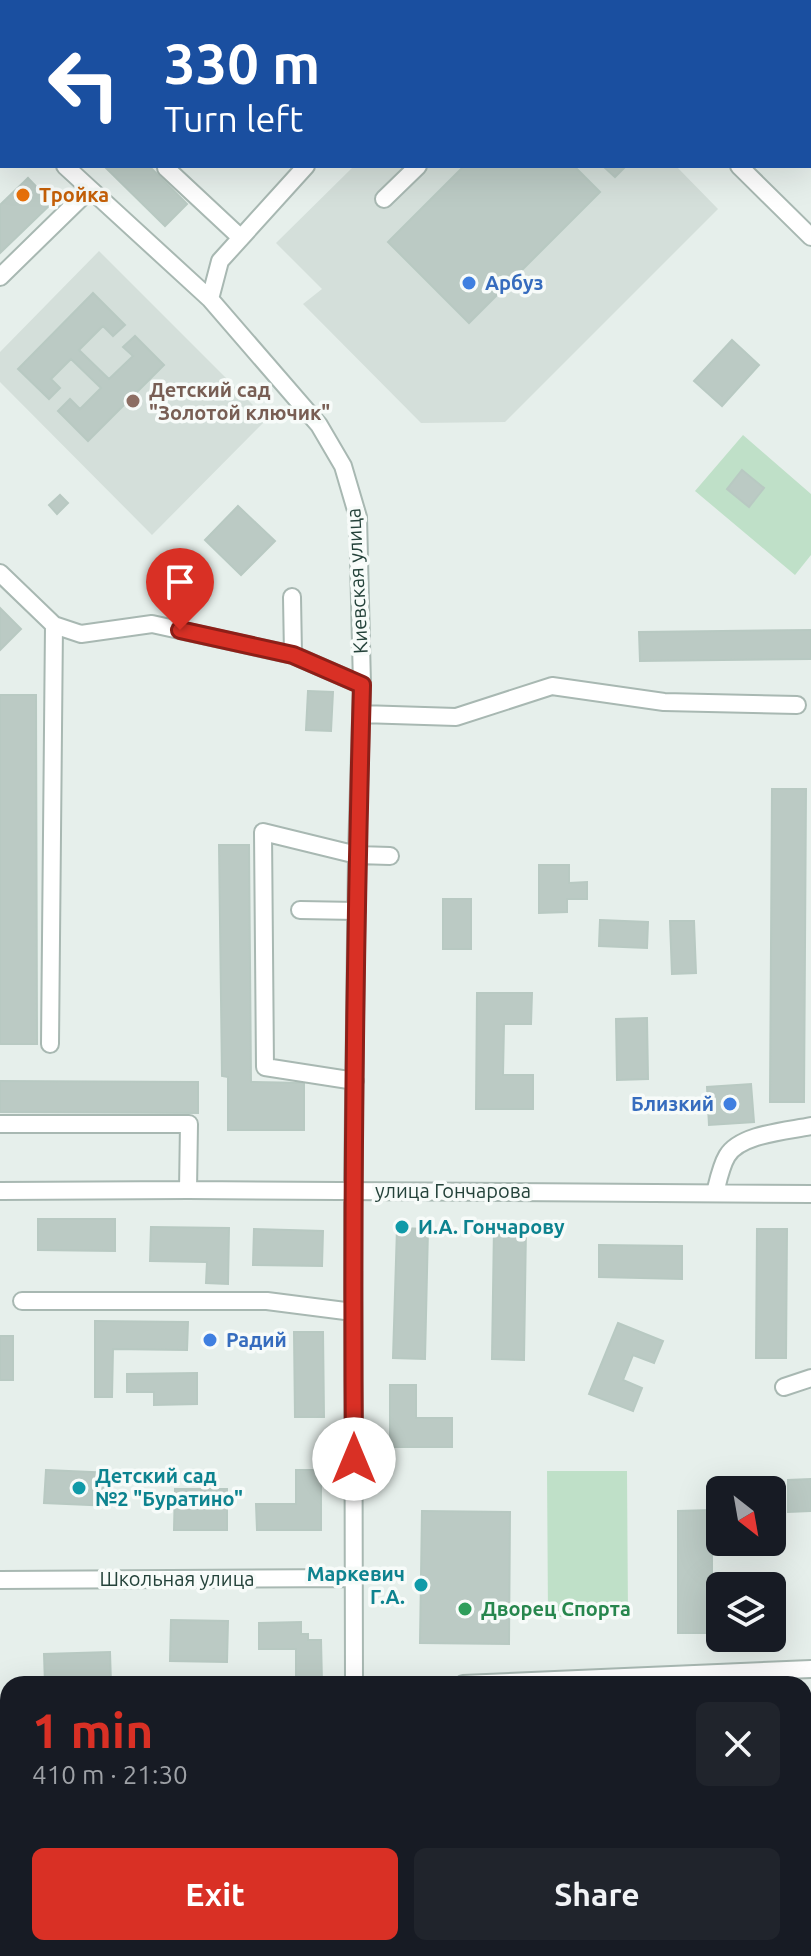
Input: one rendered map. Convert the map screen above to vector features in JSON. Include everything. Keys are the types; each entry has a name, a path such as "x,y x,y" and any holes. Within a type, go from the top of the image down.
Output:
{"street":[{"name":"Киевская улица","path":"67,168 210,299 319,425 343,466 358,517 362,685 353,1191 354,1676"},
{"path":"167,168 241,238"},
{"path":"210,299 220,261 304,168"},
{"path":"384,199 416,168"},
{"path":"741,168 811,237"},
{"path":"0,277 89,190"},
{"path":"0,573 54,625 81,634 152,624 293,655 362,685"},
{"path":"292,597 293,655"},
{"path":"50,1044 54,625"},
{"path":"361,714 456,717 552,686 664,702 797,705"},
{"path":"355,1081 265,1067 263,832 357,855 390,856"},
{"path":"300,910 357,911"},
{"path":"0,1124 189,1124 188,1190"},
{"path":"715,1193 727,1156 736,1145 747,1139 811,1126"},
{"name":"улица Гончарова","path":"0,1191 811,1194"},
{"path":"22,1301 267,1301 353,1312"},
{"path":"784,1387 811,1378"},
{"name":"Школьная улица","path":"0,1580 355,1578"},
{"path":"649,1676 811,1669"}],"shaded area":[{"path":"352,168 678,168 718,209 505,422 421,423 303,304 322,289 276,243"},
{"name":"Детский сад \"Золотой ключик\"","path":"99,251 267,419 152,535 0,382 0,352"}],"green space":[{"path":"743,435 811,494 811,555 795,575 695,491"},
{"path":"547,1471 627,1471 628,1617 548,1617"}],"building":[{"path":"106,168 151,168 187,204 165,226"},
{"name":"Арбуз","path":"462,168 576,168 600,192 469,323 388,242"},
{"path":"605,168 624,168 615,177"},
{"path":"28,178 52,203 0,253 0,205"},
{"path":"93,293 125,325 113,336 103,326 79,350 109,379 133,356 123,347 135,336 164,365 88,441 58,411 70,399 80,409 101,388 71,359 51,379 60,388 49,399 18,369"},
{"path":"732,340 759,365 722,406 694,381"},
{"path":"742,470 764,488 749,507 727,489"},
{"path":"60,495 68,503 57,514 49,505"},
{"path":"238,506 275,541 241,575 205,540"},
{"path":"0,608 21,629 0,650"},
{"path":"811,630 811,659 640,661 639,632"},
{"path":"308,691 333,692 331,731 306,730"},
{"path":"0,695 36,695 37,1044 0,1044"},
{"path":"772,789 806,789 804,1102 770,1102"},
{"path":"219,845 249,845 251,1082 304,1083 304,1130 228,1130 228,1077 222,1076"},
{"path":"539,865 569,865 569,883 587,882 587,899 567,899 567,912 539,913"},
{"path":"443,899 471,899 471,949 443,949"},
{"path":"600,920 648,922 647,948 599,946"},
{"path":"670,921 694,921 696,973 672,974"},
{"path":"477,993 532,993 531,1024 504,1024 503,1075 533,1075 533,1109 476,1109"},
{"path":"647,1018 648,1079 617,1080 616,1019"},
{"path":"0,1081 198,1082 198,1113 0,1112"},
{"name":"Близкий","path":"751,1084 754,1122 709,1125 707,1087"},
{"path":"38,1219 115,1219 115,1251 38,1250"},
{"path":"151,1227 229,1228 228,1284 206,1283 207,1262 150,1261"},
{"path":"494,1227 526,1227 524,1360 492,1359"},
{"path":"397,1228 428,1229 425,1359 393,1358"},
{"path":"254,1229 323,1231 322,1266 253,1265"},
{"path":"757,1229 787,1229 786,1358 756,1358"},
{"path":"599,1245 682,1246 682,1279 599,1277"},
{"path":"95,1321 188,1322 187,1350 113,1349 112,1397 95,1397"},
{"path":"618,1323 663,1341 654,1363 633,1355 623,1380 642,1388 633,1411 589,1394"},
{"path":"294,1332 323,1332 324,1417 295,1417"},
{"path":"0,1336 13,1336 13,1380 0,1380"},
{"path":"197,1373 197,1404 154,1405 154,1392 127,1392 127,1374"},
{"path":"390,1385 416,1385 416,1418 452,1418 452,1447 390,1447"},
{"name":"Детский сад №2 \"Буратино\"","path":"46,1470 113,1473 112,1506 44,1503"},
{"path":"296,1470 321,1470 321,1530 257,1530 256,1504 296,1504"},
{"path":"811,1479 811,1511 788,1512 788,1480"},
{"path":"175,1489 227,1489 227,1530 174,1530"},
{"path":"706,1510 706,1556 712,1556 712,1572 706,1572 706,1633 678,1633 678,1511"},
{"name":"Дворец Спорта","path":"422,1511 510,1512 509,1644 420,1643"},
{"path":"171,1620 228,1621 227,1662 170,1661"},
{"path":"301,1622 301,1634 308,1634 308,1640 321,1640 322,1676 296,1676 296,1649 259,1649 259,1623"},
{"path":"110,1652 111,1676 45,1676 44,1654"}],"place":[{"name":"Тройка","path":"23,195"},
{"name":"Арбуз","path":"469,283"},
{"name":"Детский сад \"Золотой ключик\"","path":"133,401"},
{"name":"Близкий","path":"730,1104"},
{"name":"И.А. Гончарову","path":"402,1227"},
{"name":"Радий","path":"210,1340"},
{"name":"Детский сад №2 \"Буратино\"","path":"79,1488"},
{"name":"Маркевич Г.А.","path":"421,1585"},
{"name":"Дворец Спорта","path":"465,1609"}],"route":[{"path":"180,630 293,655 362,685 353,1191 354,1459"}]}
